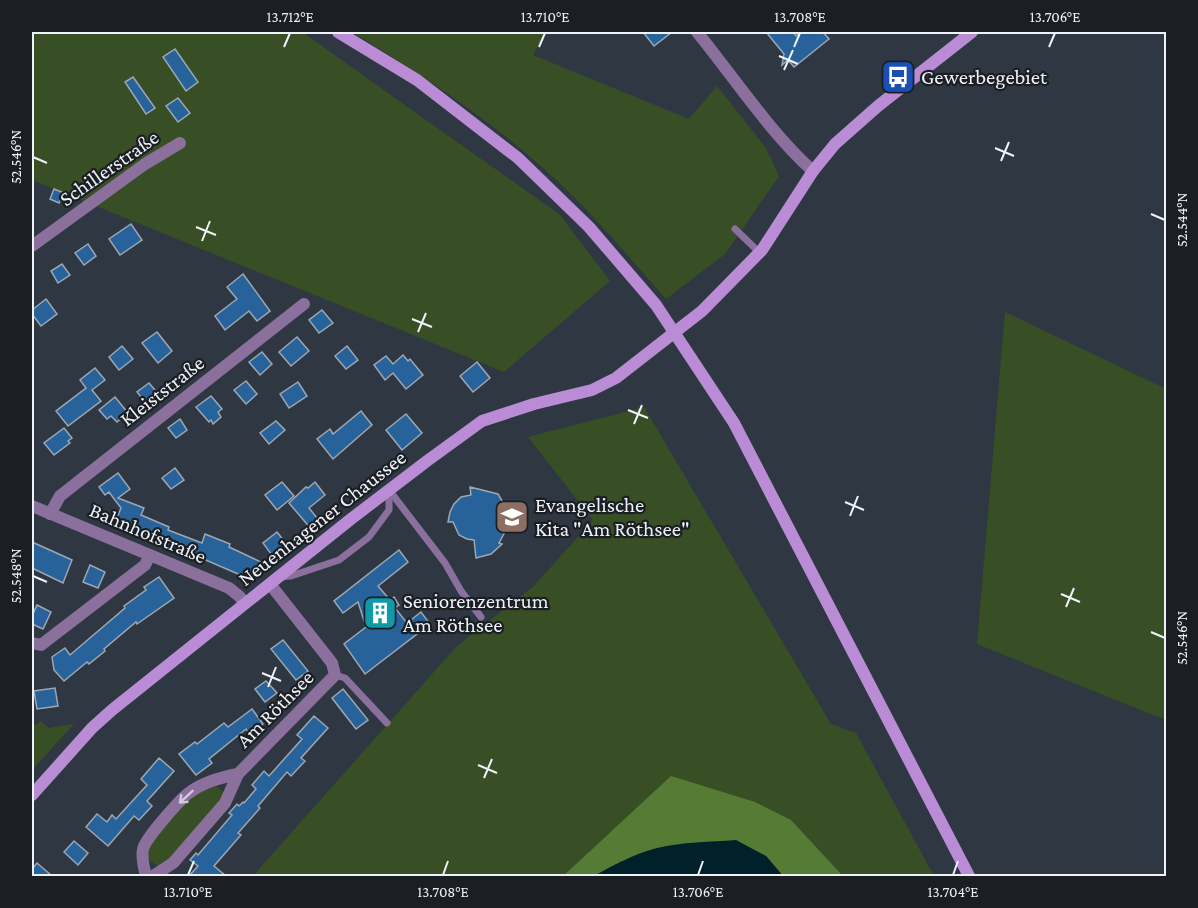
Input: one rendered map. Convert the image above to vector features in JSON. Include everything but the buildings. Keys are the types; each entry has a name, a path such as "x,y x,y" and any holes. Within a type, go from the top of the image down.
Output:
{"street":[{"path":"338,32 417,80 518,158 589,227 656,305 734,423 969,876"},
{"path":"698,32 801,160 813,171"},
{"name":"Neuenhagener Chaussee","path":"32,795 92,728 112,710 389,490 482,421 534,404 592,390 616,378 702,311 759,252 813,171 834,144 972,32"},
{"name":"Schillerstraße","path":"32,246 145,164 180,143"},
{"name":"Kleiststraße","path":"50,514 60,496 304,304"},
{"name":"Bahnhofstraße","path":"32,506 230,588 245,603"},
{"path":"32,644 41,645 59,632 145,565 150,555"},
{"name":"Am Röthsee","path":"153,876 173,863 225,803 238,774 335,675 332,663 275,581"},
{"name":"Am Röthsee","path":"146,876 142,858 147,839 189,792 205,784 238,774"}],"lane":[{"path":"735,229 759,252"},
{"path":"275,581 333,563 369,537 389,510 389,490"},
{"path":"389,490 445,563 461,591 481,617"},
{"path":"335,675 345,678 387,723"}],"green space":[{"path":"32,32 302,32 560,215 610,281 504,372 32,180"},
{"path":"352,32 546,32 533,55 689,119 717,86 766,148 779,176 725,254 666,299 584,207 520,148 438,87"},
{"path":"1005,312 1166,389 1166,720 977,644"},
{"path":"644,407 831,724 856,733 934,876 843,876 791,820 610,832 563,876 253,876 456,647 534,586 593,520 528,437"},
{"path":"32,721 36,725 41,721 48,728 74,724 32,770"},
{"path":"671,776 755,802 791,820 843,876 783,876 766,856 622,861 594,876 563,876"},
{"path":"216,786 223,792 223,797 171,859 159,867 146,858 149,843 191,796"}],"water":[{"path":"736,840 766,856 783,876 594,876 632,857 657,848 687,843"}],"place":[{"name":"Gewerbegebiet","path":"898,77"},
{"name":"Evangelische Kita \"Am Röthsee\"","path":"512,517"},
{"name":"Seniorenzentrum Am Röthsee","path":"380,613"}]}
